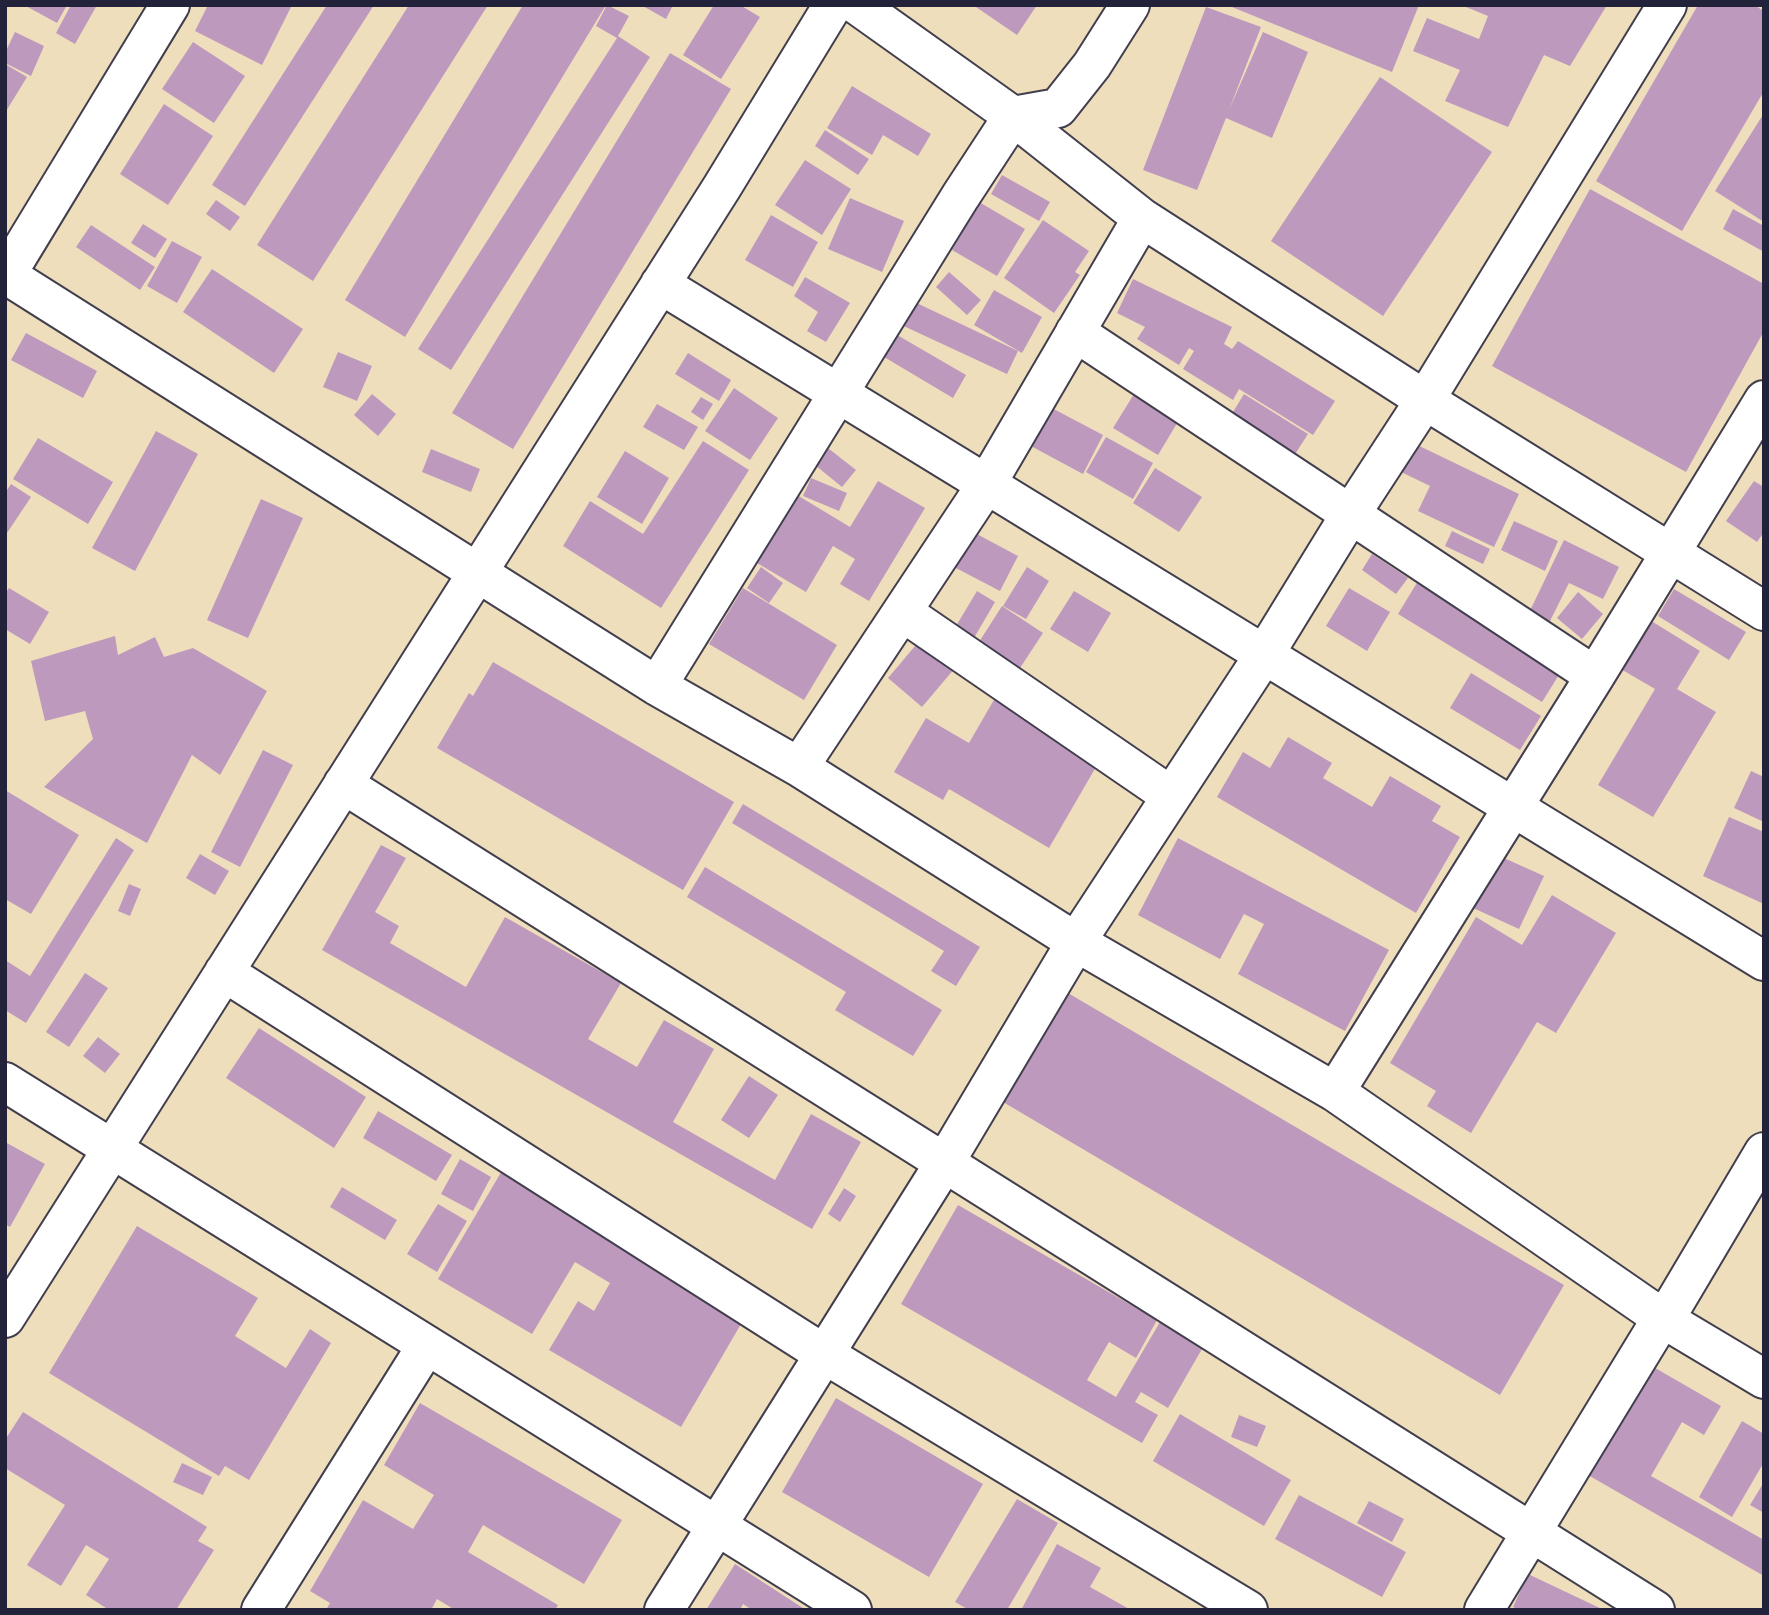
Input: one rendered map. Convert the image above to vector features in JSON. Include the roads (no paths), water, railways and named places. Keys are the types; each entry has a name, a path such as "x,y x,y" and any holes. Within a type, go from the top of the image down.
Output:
{"street":[{"path":"170,5 6,275 657,686 799,767 1076,942 1335,1092 1662,1318 1764,1379"},
{"path":"5,1318 660,284 833,5"},
{"path":"857,5 1013,116 1142,218 1425,400 1764,611"},
{"path":"657,686 1013,116 1058,108 1092,65 1130,5"},
{"path":"664,1610 945,1162 1076,942 1264,655 1425,400 1667,5"},
{"path":"799,767 986,485 1142,218"},
{"path":"660,284 1764,961"},
{"path":"1075,332 1595,676"},
{"path":"1335,1092 1672,553 1764,400"},
{"path":"904,612 1171,796"},
{"path":"343,784 1655,1610"},
{"path":"224,972 824,1354 1248,1610"},
{"path":"5,1082 852,1610"},
{"path":"1485,1610 1764,1152"},
{"path":"261,1610 427,1345"}]}
